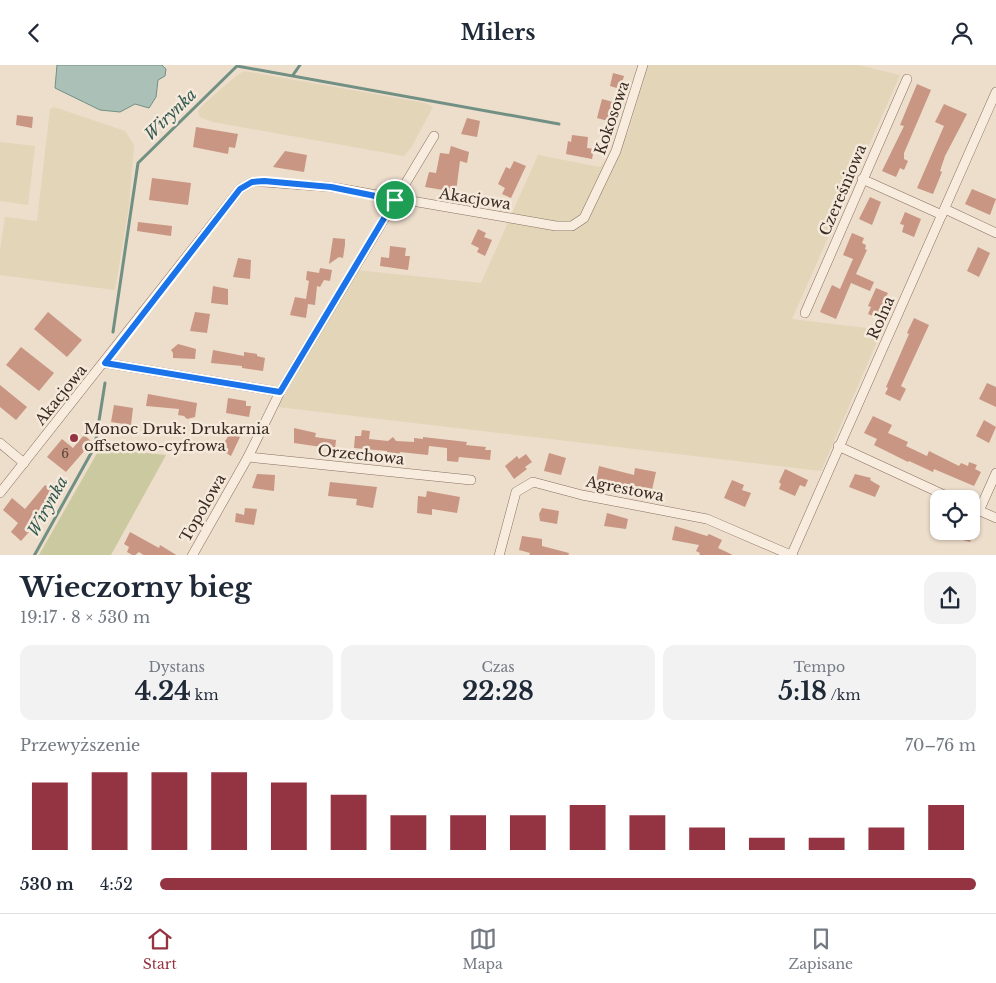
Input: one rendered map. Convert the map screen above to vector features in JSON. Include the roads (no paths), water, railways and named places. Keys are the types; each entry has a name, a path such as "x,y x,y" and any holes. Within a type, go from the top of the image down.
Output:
{"street":[{"name":"Kokosowa","path":"556,226 572,226 584,218 604,179 628,117 643,65"},
{"name":"Czereśniowa","path":"805,313 907,79"},
{"name":"Rolna","path":"792,555 838,446 996,92"},
{"name":"Topolowa","path":"192,555 248,457 280,392 434,136"},
{"path":"862,179 996,233"},
{"name":"Akacjowa","path":"0,493 105,363 240,189 252,182 331,187 395,200 556,226"},
{"path":"105,363 280,392"},
{"path":"0,443 24,463"},
{"path":"838,446 933,490"},
{"name":"Orzechowa","path":"248,457 471,481"},
{"path":"980,500 996,473"},
{"name":"Agrestowa","path":"499,555 516,492 533,482 582,495 707,519 792,555"},
{"path":"980,511 996,518"}],"waterway":[{"path":"293,75 300,65"},
{"name":"Wirynka","path":"113,332 138,163 237,66 559,124"},
{"name":"Wirynka","path":"35,555 95,446 105,383"}],"place":[{"name":"Monoc Druk: Drukarnia offsetowo-cyfrowa","path":"74,438"}]}
